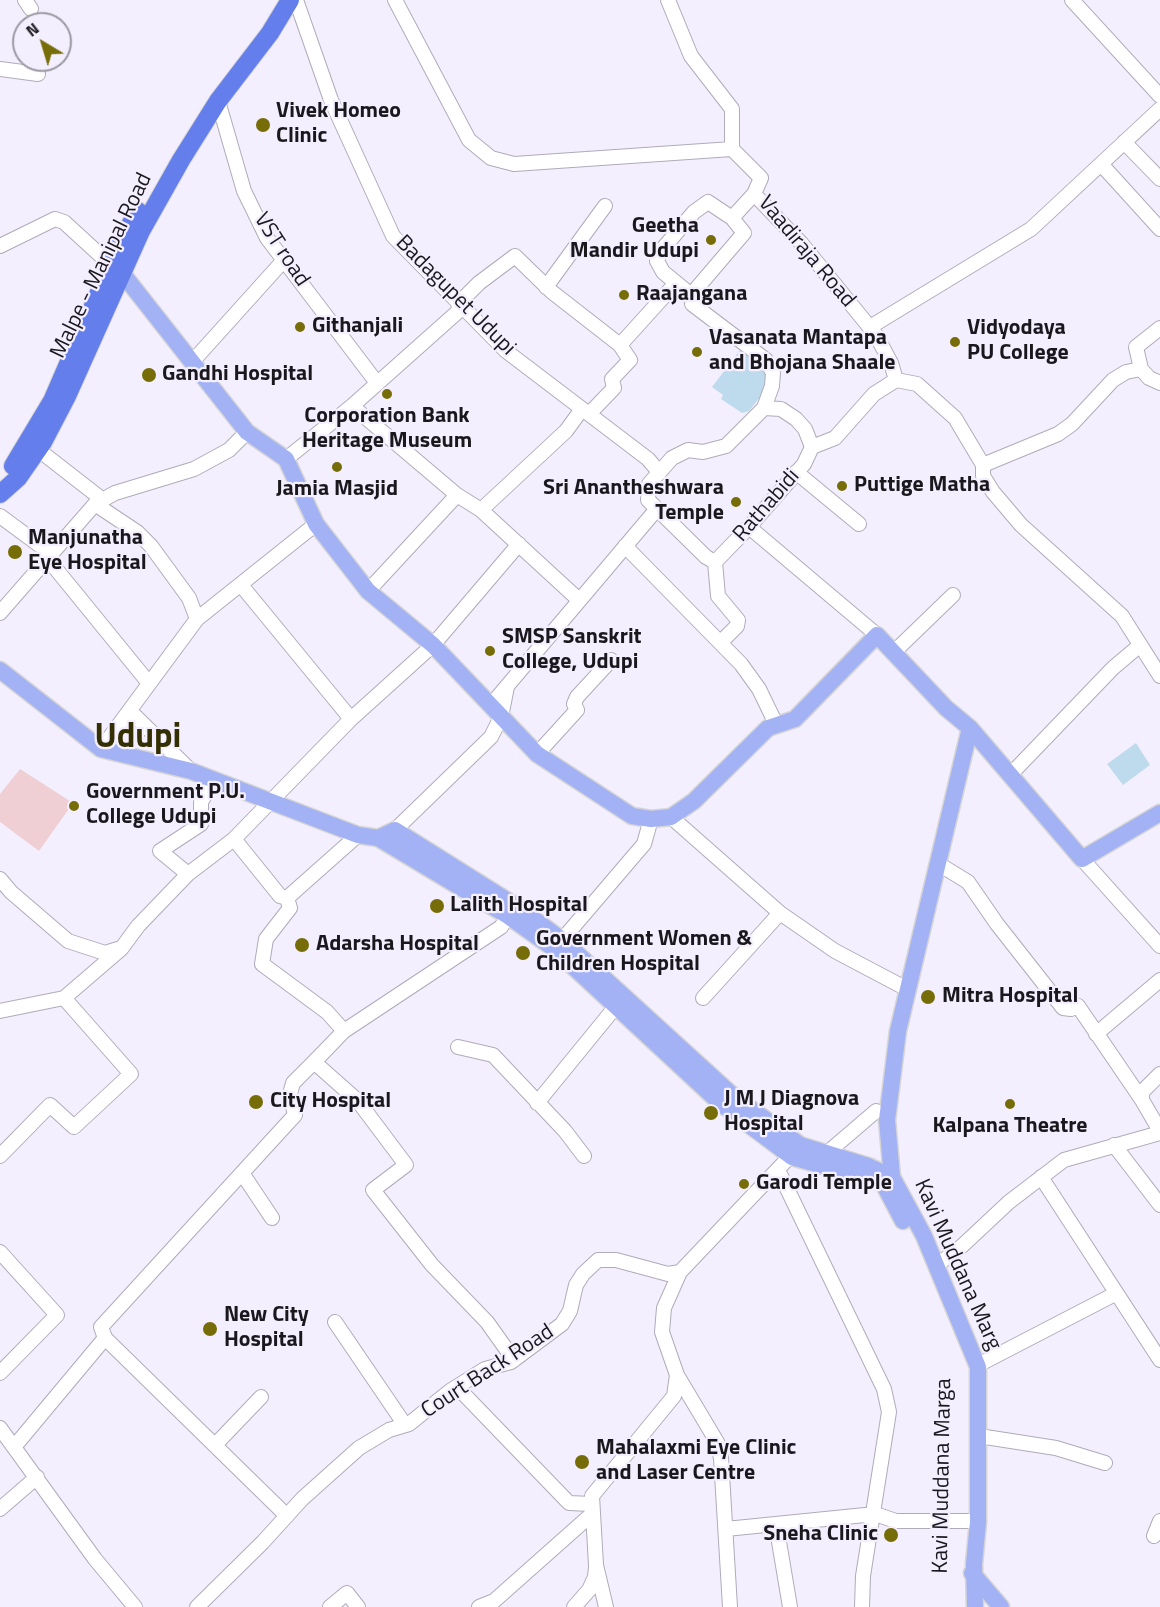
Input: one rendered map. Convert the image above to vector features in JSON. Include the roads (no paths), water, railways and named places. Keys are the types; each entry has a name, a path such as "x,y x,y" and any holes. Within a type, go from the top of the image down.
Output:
{"highway":[{"name":"Malpe - Manipal Road","path":"117,269 137,212 200,107 253,38 278,0"},
{"name":"Malpe - Manipal Road","path":"0,494 18,478 52,401 117,269 218,101 270,33 290,0"},
{"name":"Malpe - Manipal Road","path":"0,480 33,446"}],"main road":[{"path":"117,269 193,361 247,432 286,459 316,524 368,591 433,645 537,754 607,802 632,816 651,819 671,817 694,801 768,728 795,719 877,635 895,651 945,708 970,728 1082,859 1160,813"},
{"path":"0,670 101,749 191,771"},
{"path":"887,1180 887,1120 898,1031 970,728"},
{"name":"Kavi Muddana Marg","path":"191,771 358,835 378,837 508,916 553,948 720,1103 796,1151 887,1180"},
{"name":"Kavi Muddana Marg","path":"378,837 394,830 516,906 562,940 796,1151 827,1153 868,1166 887,1180 936,1266 978,1365 978,1522 969,1570 975,1607"},
{"name":"Kavi Muddana Marga","path":"887,1180 968,1369 969,1570 964,1607"},
{"path":"969,1570 1001,1607"}],"street":[{"name":"Badagupet Udupi","path":"296,0 331,100 393,236 506,351 648,459 659,472"},
{"path":"395,0 469,140 491,158 514,164 732,149 732,109 691,56 668,0"},
{"path":"1072,0 1160,96"},
{"path":"0,69 38,74"},
{"name":"VST road","path":"218,101 244,191 267,238 377,382"},
{"path":"870,327 1031,229 1160,110"},
{"path":"1124,142 1160,179"},
{"name":"Vaadiraja Road","path":"732,149 761,178 754,194 801,243 870,327 891,363 896,380"},
{"path":"1101,164 1160,229"},
{"path":"732,218 754,194"},
{"path":"708,202 732,218 744,233 697,291 691,295 676,284 663,272 657,261 660,252 694,212 708,202"},
{"path":"546,286 605,207"},
{"path":"0,246 55,219 64,222 117,269"},
{"path":"286,459 352,406 460,306 479,283 515,256 546,286 623,342 630,360 612,379 614,388 590,415 566,430 481,510"},
{"path":"193,361 284,260"},
{"path":"623,342 676,284"},
{"path":"394,830 490,737 496,711 508,684 656,510 648,500 648,484 672,458 688,450 703,452 726,446 764,408 774,373 766,360 692,304"},
{"path":"1160,328 1136,347 1141,369 1149,378 1160,383"},
{"path":"983,465 1058,434 1072,424 1113,380 1125,372 1141,369"},
{"path":"812,447 835,438 874,394 896,380 917,384 955,418 983,465 983,476 1007,509 1122,616 1160,676"},
{"path":"352,406 457,495 481,510 579,600"},
{"name":"Rathabidi","path":"656,510 706,557 715,562 749,527 796,472 812,447 806,429 796,419 781,410 764,408"},
{"path":"0,613 99,502 115,493 194,469 230,450 247,432"},
{"path":"33,446 151,546 189,598 196,619"},
{"path":"796,472 859,524"},
{"path":"368,591 457,495"},
{"path":"0,516 42,547 47,558 148,682"},
{"path":"101,749 196,619 316,524"},
{"path":"749,527 877,635"},
{"path":"629,541 721,642 759,689 776,724"},
{"path":"0,1011 64,998 121,949 138,926 188,874 234,838 351,719 433,645 519,544"},
{"path":"715,562 718,596 738,620 737,626 721,642"},
{"path":"241,585 351,719"},
{"path":"895,651 953,595"},
{"path":"1011,774 1113,668 1139,646"},
{"path":"537,754 577,710 574,704 577,697 611,660"},
{"path":"130,711 191,771"},
{"path":"188,874 160,851 201,824 201,802 214,780"},
{"path":"671,817 780,913 835,951 907,989"},
{"path":"562,940 644,844 651,819"},
{"path":"287,898 358,835"},
{"path":"234,838 280,896 287,898"},
{"path":"1082,859 1160,946"},
{"path":"936,1266 1041,1177 1064,1161 1160,1132 1142,1100 1078,1006 1071,1009 1063,1008 997,924 968,882 937,863"},
{"path":"0,879 11,892 68,941 105,953 121,949"},
{"path":"287,898 290,908 266,939 262,964 327,1012 344,1031"},
{"path":"703,998 780,913"},
{"path":"286,1516 105,1338 101,1327 295,1115 290,1094 293,1083 344,1031 501,927 508,916"},
{"path":"1096,1034 1160,980"},
{"path":"0,1156 50,1105 74,1127 130,1074 64,998"},
{"path":"537,1103 617,1005"},
{"path":"458,1047 493,1055 565,1131 584,1156"},
{"path":"314,1062 358,1101 406,1165 373,1190 432,1265 487,1322 514,1360"},
{"path":"1142,1100 1142,1092 1160,1074"},
{"path":"827,1153 876,1111"},
{"path":"1114,1145 1160,1205"},
{"path":"730,1607 721,1458 717,1442 676,1375 662,1332 664,1308 680,1272 796,1151"},
{"path":"778,1172 884,1389 890,1412 863,1576 862,1607"},
{"path":"242,1173 272,1218"},
{"path":"1041,1177 1160,1360"},
{"path":"0,1252 57,1315 0,1373"},
{"name":"Court Back Road","path":"205,1604 286,1516 359,1448 389,1430 405,1425 485,1369 514,1360 561,1324 570,1311 576,1285 583,1274 598,1260 616,1260 668,1274 680,1272"},
{"path":"978,1365 1115,1294"},
{"path":"335,1322 405,1425"},
{"path":"14,1447 105,1338"},
{"path":"574,1607 589,1590 595,1577 592,1496 674,1396 676,1375"},
{"path":"457,1387 569,1503 592,1509"},
{"path":"215,1445 261,1397"},
{"path":"0,1428 95,1559 135,1607"},
{"path":"979,1436 1056,1448 1105,1463"},
{"path":"0,1509 37,1477"},
{"path":"479,1607 494,1601 592,1509"},
{"path":"726,1529 875,1514 896,1521 968,1521"},
{"path":"1154,1536 1160,1521"},
{"path":"776,1524 790,1607"},
{"path":"596,1565 606,1607"},
{"path":"330,1607 347,1593 358,1607"}],"water":[{"path":"740,350 764,367 769,386 749,411 742,413 721,399 723,395 712,387"},
{"path":"1136,743 1150,765 1123,785 1107,764"}],"place":[{"name":"Vivek Homeo Clinic","path":"263,125"},
{"name":"Geetha Mandir Udupi","path":"711,240"},
{"name":"Raajangana","path":"624,295"},
{"name":"Githanjali","path":"300,327"},
{"name":"Vidyodaya PU College","path":"955,342"},
{"name":"Vasanata Mantapa and Bhojana Shaale","path":"697,352"},
{"name":"Gandhi Hospital","path":"149,375"},
{"name":"Corporation Bank Heritage Museum","path":"387,394"},
{"name":"Jamia Masjid","path":"337,467"},
{"name":"Puttige Matha","path":"842,486"},
{"name":"Sri Anantheshwara Temple","path":"736,502"},
{"name":"Manjunatha Eye Hospital","path":"15,552"},
{"name":"SMSP Sanskrit College, Udupi","path":"490,651"},
{"name":"Government P.U. College Udupi","path":"74,806"},
{"name":"Lalith Hospital","path":"437,906"},
{"name":"Adarsha Hospital","path":"302,945"},
{"name":"Government Women & Children Hospital","path":"523,953"},
{"name":"Mitra Hospital","path":"928,997"},
{"name":"City Hospital","path":"256,1102"},
{"name":"Kalpana Theatre","path":"1010,1104"},
{"name":"J M J Diagnova Hospital","path":"711,1113"},
{"name":"Garodi Temple","path":"744,1184"},
{"name":"New City Hospital","path":"210,1329"},
{"name":"Mahalaxmi Eye Clinic and Laser Centre","path":"582,1462"},
{"name":"Sneha Clinic","path":"891,1535"}],"district":[{"name":"Udupi","path":"138,739"}]}
